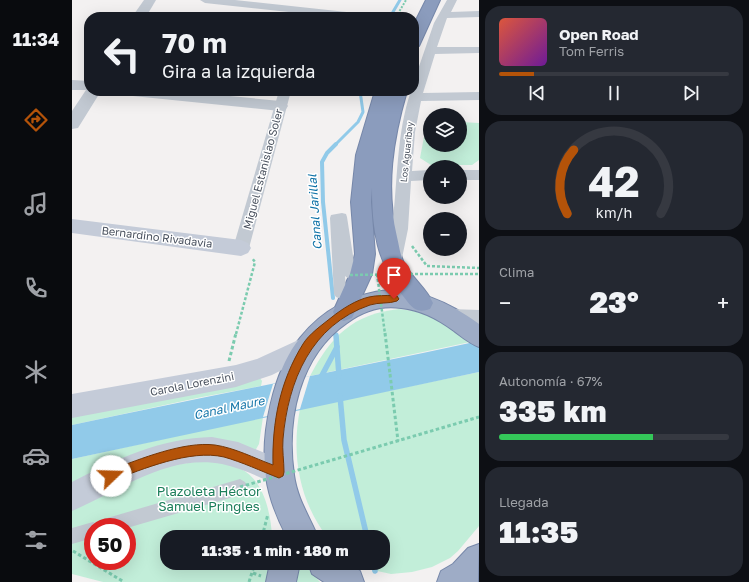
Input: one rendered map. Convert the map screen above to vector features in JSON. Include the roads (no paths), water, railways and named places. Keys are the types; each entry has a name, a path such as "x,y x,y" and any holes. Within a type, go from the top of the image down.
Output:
{"highway":[{"path":"419,28 433,0"},
{"path":"295,530 279,472 277,456 281,413 290,380 307,346 323,329 361,274 365,254 361,202 365,155 381,96"},
{"path":"406,96 388,127 381,173 385,268 404,280 422,303"},
{"path":"349,293 370,300 394,299 422,303 450,316 479,337"},
{"path":"333,570 349,582"}],"main road":[{"name":"Bernardino Rivadavia","path":"72,226 241,248"},
{"name":"Carola Lorenzini","path":"72,406 224,378 264,368 307,346"},
{"path":"72,497 111,476 151,460 197,450 225,452 279,472"}],"street":[{"path":"142,12 150,0"},
{"path":"205,0 292,12"},
{"path":"307,12 310,0"},
{"name":"Los Aguaribay","path":"419,72 430,51 439,23 452,0"},
{"path":"443,15 479,14"},
{"path":"430,51 479,50"},
{"path":"72,85 84,86"},
{"path":"419,94 479,96"},
{"path":"72,124 90,96"},
{"path":"182,96 280,106"},
{"name":"Miguel Estanislao Soler","path":"241,248 283,96"},
{"name":"Los Aguaribay","path":"385,268 400,229 408,132 407,96"},
{"path":"467,175 479,175"},
{"path":"405,176 423,176"},
{"path":"342,217 349,293 340,294 335,218 342,217"},
{"path":"450,316 479,317"},
{"path":"135,518 240,487"},
{"path":"72,536 84,533"}],"water":[{"name":"Canal Maure","path":"479,341 479,372 72,459 72,425"}],"waterway":[{"name":"Canal Jarillal","path":"393,12 400,0"},
{"name":"Canal Jarillal","path":"333,298 323,202 322,162 327,153 358,122 363,112 361,96"},
{"path":"336,335 337,347"},
{"path":"320,379 337,347"},
{"path":"337,347 339,376"},
{"name":"Canal Jarillal","path":"340,396 344,440 365,530"}],"park label":[{"name":"Plazoleta Héctor Samuel Pringles","path":"209,498"}]}
